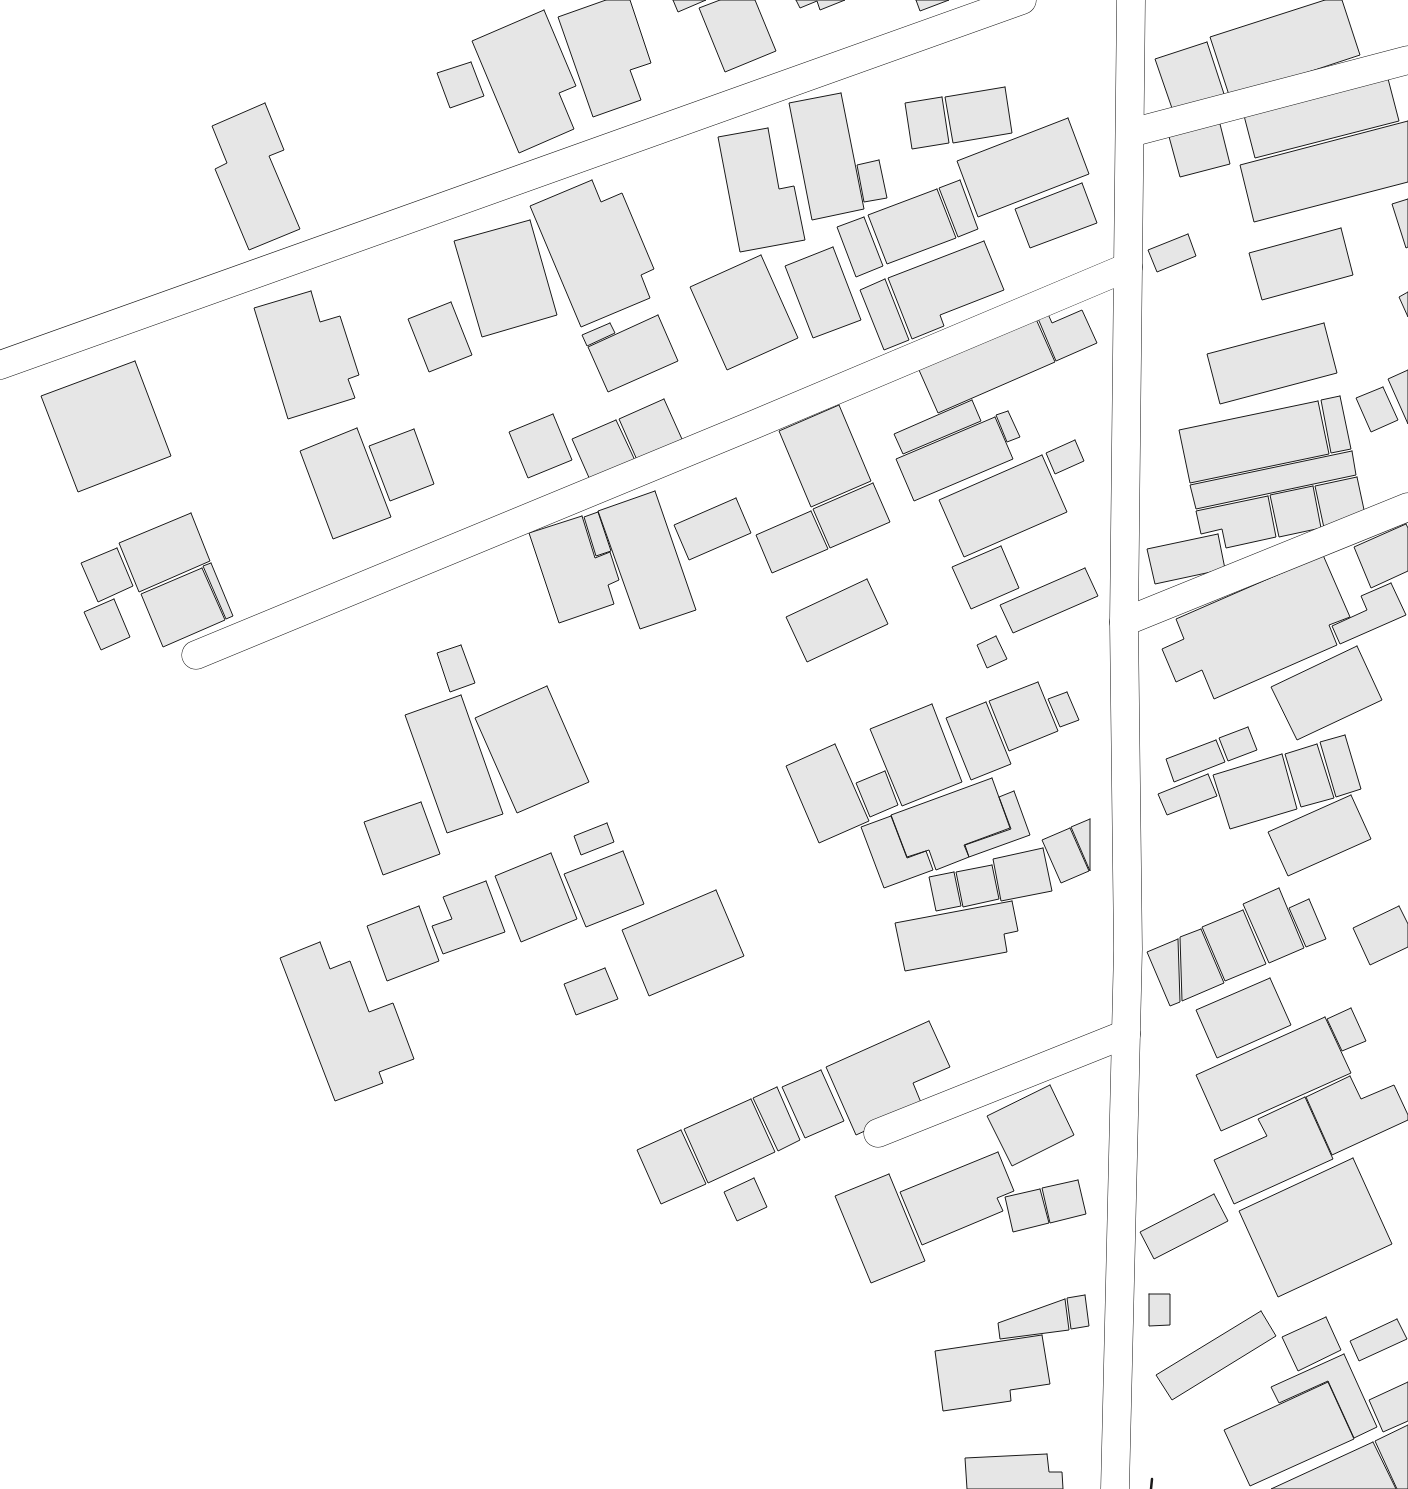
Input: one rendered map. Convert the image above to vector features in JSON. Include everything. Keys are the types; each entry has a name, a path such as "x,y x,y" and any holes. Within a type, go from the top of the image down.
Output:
{"street":[{"path":"0,365 1022,0"},
{"path":"1115,1489 1128,939 1124,622 1131,0"},
{"path":"1130,133 1408,60"},
{"path":"196,655 753,425 1128,266"},
{"path":"1124,622 1408,507"},
{"path":"878,1133 1126,1034"}],"building":[{"path":"606,0 630,0 651,63 630,70 641,100 593,117 558,17"},
{"path":"673,0 706,0 678,12"},
{"path":"720,0 755,0 776,51 725,72 699,8"},
{"path":"796,0 845,0 820,10 817,1 800,8"},
{"path":"916,0 949,0 920,11"},
{"path":"1325,0 1342,0 1360,55 1230,98 1210,37"},
{"path":"544,10 576,86 559,93 574,129 519,153 472,41"},
{"path":"1207,42 1225,97 1174,114 1155,59"},
{"path":"471,62 484,96 450,108 437,73"},
{"path":"1386,71 1399,121 1255,158 1242,108"},
{"path":"1005,87 1012,133 953,143 945,97"},
{"path":"841,93 864,209 812,220 789,103"},
{"path":"942,97 949,143 912,149 905,103"},
{"path":"265,103 284,150 269,156 300,229 249,250 215,169 227,163 212,126"},
{"path":"1068,118 1089,174 978,217 957,161"},
{"path":"1219,120 1230,164 1180,177 1168,133"},
{"path":"1408,121 1408,182 1254,222 1240,165"},
{"path":"768,128 779,189 794,186 805,240 740,252 718,137"},
{"path":"879,160 887,198 864,202 857,165"},
{"path":"592,180 601,202 622,193 654,269 641,275 650,298 581,327 530,206"},
{"path":"960,180 978,229 958,237 939,188"},
{"path":"1082,183 1097,223 1030,248 1015,209"},
{"path":"937,189 956,238 887,264 868,215"},
{"path":"1408,199 1408,247 1406,248 1392,204"},
{"path":"864,217 883,266 856,277 837,227"},
{"path":"530,220 557,315 482,337 454,241"},
{"path":"1341,228 1353,275 1262,300 1249,253"},
{"path":"1188,234 1196,256 1157,272 1148,250"},
{"path":"984,241 1004,290 940,315 944,326 912,339 888,278"},
{"path":"833,247 861,320 813,338 785,266"},
{"path":"761,255 798,338 727,370 690,287"},
{"path":"885,279 909,340 884,350 860,290"},
{"path":"311,291 320,322 340,316 359,375 348,379 355,398 288,419 254,308"},
{"path":"1408,292 1408,317 1399,297"},
{"path":"451,302 472,355 429,372 408,319"},
{"path":"1044,305 1052,323 1082,310 1097,343 1056,361 1034,309"},
{"path":"1032,310 1055,362 938,413 915,361"},
{"path":"658,315 678,361 608,392 588,347"},
{"path":"610,323 615,333 587,346 582,335"},
{"path":"1324,323 1337,373 1220,404 1207,354"},
{"path":"135,361 171,456 78,492 41,396"},
{"path":"1408,370 1408,424 1388,379"},
{"path":"1383,387 1398,420 1371,432 1356,398"},
{"path":"1340,396 1351,449 1331,453 1321,400"},
{"path":"664,399 686,448 641,469 619,419"},
{"path":"972,400 981,421 903,454 894,434"},
{"path":"1318,401 1329,454 1190,483 1179,430"},
{"path":"839,405 871,481 811,507 779,431"},
{"path":"1008,411 1020,437 1007,442 996,415"},
{"path":"553,414 572,460 528,478 509,432"},
{"path":"995,417 1013,459 914,501 896,459"},
{"path":"616,420 639,469 594,489 572,439"},
{"path":"357,428 391,517 333,539 300,451"},
{"path":"414,429 434,484 390,501 369,446"},
{"path":"1075,440 1084,461 1055,474 1046,453"},
{"path":"1352,451 1356,475 1196,509 1190,485"},
{"path":"1042,455 1067,512 964,557 939,500"},
{"path":"1357,477 1366,519 1324,528 1315,486"},
{"path":"873,483 890,522 830,548 813,509"},
{"path":"1313,486 1321,528 1279,537 1270,495"},
{"path":"655,491 696,610 640,629 598,511"},
{"path":"1268,496 1276,537 1226,548 1222,529 1201,534 1196,511"},
{"path":"736,498 751,533 689,560 674,525"},
{"path":"811,511 828,549 772,573 756,535"},
{"path":"598,512 611,551 596,556 584,517"},
{"path":"191,513 210,561 139,592 119,543"},
{"path":"582,516 595,558 610,552 619,580 608,585 614,604 559,623 529,533"},
{"path":"1406,524 1408,528 1408,571 1371,588 1354,547"},
{"path":"1218,534 1225,569 1155,584 1147,549"},
{"path":"1001,546 1019,588 971,609 952,567"},
{"path":"117,548 133,586 98,602 81,563"},
{"path":"1323,555 1350,617 1329,625 1337,645 1214,699 1202,670 1176,682 1162,649 1184,639 1176,619"},
{"path":"211,563 233,616 226,619 203,566"},
{"path":"202,568 225,620 163,647 141,594"},
{"path":"1085,568 1098,596 1013,633 1000,605"},
{"path":"867,579 888,624 807,662 786,617"},
{"path":"1391,583 1406,615 1340,644 1332,626 1367,610 1361,596"},
{"path":"114,599 130,637 101,650 84,612"},
{"path":"996,636 1007,659 987,668 977,645"},
{"path":"461,645 475,683 450,692 437,653"},
{"path":"1357,646 1382,700 1297,740 1271,687"},
{"path":"1038,682 1058,731 1009,751 989,701"},
{"path":"547,686 589,782 517,813 475,718"},
{"path":"1067,692 1079,720 1060,727 1048,699"},
{"path":"461,695 503,814 447,833 405,715"},
{"path":"986,702 1011,764 971,780 946,718"},
{"path":"932,704 962,782 902,806 870,729"},
{"path":"1248,727 1257,750 1228,761 1219,738"},
{"path":"1345,735 1361,789 1336,797 1320,742"},
{"path":"1216,740 1225,762 1174,782 1166,759"},
{"path":"835,744 869,821 819,843 786,766"},
{"path":"1317,744 1334,798 1301,807 1285,754"},
{"path":"1282,754 1297,809 1230,829 1213,775"},
{"path":"885,771 898,805 870,817 856,783"},
{"path":"1208,774 1217,796 1167,815 1158,794"},
{"path":"992,778 1010,828 964,845 969,857 936,870 929,850 907,857 891,815"},
{"path":"1014,791 1030,835 969,857 965,845 1011,829 999,797"},
{"path":"1351,795 1371,839 1288,876 1268,832"},
{"path":"421,802 440,854 383,875 364,822"},
{"path":"891,816 907,858 926,851 933,870 884,888 861,827"},
{"path":"1090,819 1090,871 1071,827"},
{"path":"607,823 614,842 581,855 574,836"},
{"path":"1070,828 1089,871 1061,883 1042,840"},
{"path":"1043,848 1052,891 1001,901 993,859"},
{"path":"623,851 644,904 586,927 564,874"},
{"path":"551,853 577,919 521,942 495,876"},
{"path":"992,865 999,899 963,907 956,872"},
{"path":"954,872 961,906 936,911 929,877"},
{"path":"486,881 505,932 443,954 432,926 452,919 443,897"},
{"path":"1279,888 1304,948 1269,963 1243,904"},
{"path":"716,890 744,956 649,996 622,930"},
{"path":"1309,899 1326,939 1306,947 1289,908"},
{"path":"1012,901 1018,931 1004,934 1007,952 905,971 895,923"},
{"path":"419,906 439,961 387,981 367,926"},
{"path":"1399,906 1408,924 1408,947 1370,965 1353,928"},
{"path":"1243,910 1266,964 1225,981 1202,927"},
{"path":"1201,929 1224,983 1182,1001 1180,937"},
{"path":"1178,939 1180,1002 1170,1006 1147,952"},
{"path":"320,942 330,969 350,961 369,1012 393,1003 414,1059 379,1072 383,1083 335,1101 280,958"},
{"path":"605,968 618,999 576,1015 564,984"},
{"path":"1270,978 1291,1025 1217,1058 1196,1010"},
{"path":"1351,1008 1366,1041 1342,1051 1327,1019"},
{"path":"1325,1017 1351,1073 1221,1131 1196,1075"},
{"path":"929,1021 950,1067 913,1083 922,1105 856,1135 826,1067"},
{"path":"821,1070 844,1121 805,1138 782,1087"},
{"path":"1350,1076 1361,1099 1394,1085 1408,1115 1408,1120 1332,1155 1306,1097"},
{"path":"1050,1085 1074,1135 1012,1166 987,1116"},
{"path":"777,1087 800,1140 778,1151 753,1098"},
{"path":"1305,1097 1333,1159 1234,1204 1214,1160 1267,1136 1258,1119"},
{"path":"751,1099 775,1152 708,1183 684,1129"},
{"path":"681,1130 706,1184 661,1204 637,1150"},
{"path":"998,1152 1014,1191 997,1198 1003,1211 922,1245 900,1192"},
{"path":"1353,1158 1392,1244 1278,1297 1239,1211"},
{"path":"889,1174 925,1261 871,1283 835,1196"},
{"path":"754,1178 767,1207 737,1221 724,1192"},
{"path":"1078,1180 1086,1214 1050,1223 1042,1188"},
{"path":"1040,1189 1049,1223 1013,1232 1005,1197"},
{"path":"1214,1194 1228,1221 1154,1259 1140,1232"},
{"path":"1149,1294 1170,1294 1170,1325 1149,1326"},
{"path":"1085,1295 1089,1326 1071,1329 1067,1298"},
{"path":"1065,1299 1069,1330 1000,1339 998,1323"},
{"path":"1261,1311 1276,1336 1172,1400 1156,1375"},
{"path":"1326,1317 1341,1350 1298,1371 1282,1337"},
{"path":"1397,1319 1407,1339 1359,1361 1350,1341"},
{"path":"1042,1335 1050,1384 1010,1390 1011,1401 943,1411 935,1351"},
{"path":"1344,1354 1377,1427 1354,1438 1328,1381 1279,1403 1271,1387"},
{"path":"1328,1382 1354,1439 1250,1486 1224,1430"},
{"path":"1408,1382 1408,1421 1383,1432 1369,1400"},
{"path":"1408,1425 1408,1489 1397,1489 1375,1441"},
{"path":"1373,1442 1396,1489 1271,1489"},
{"path":"1047,1454 1049,1472 1062,1472 1063,1489 967,1489 965,1458"}],"wall":[{"path":"1151,1489 1152,1479"}]}
